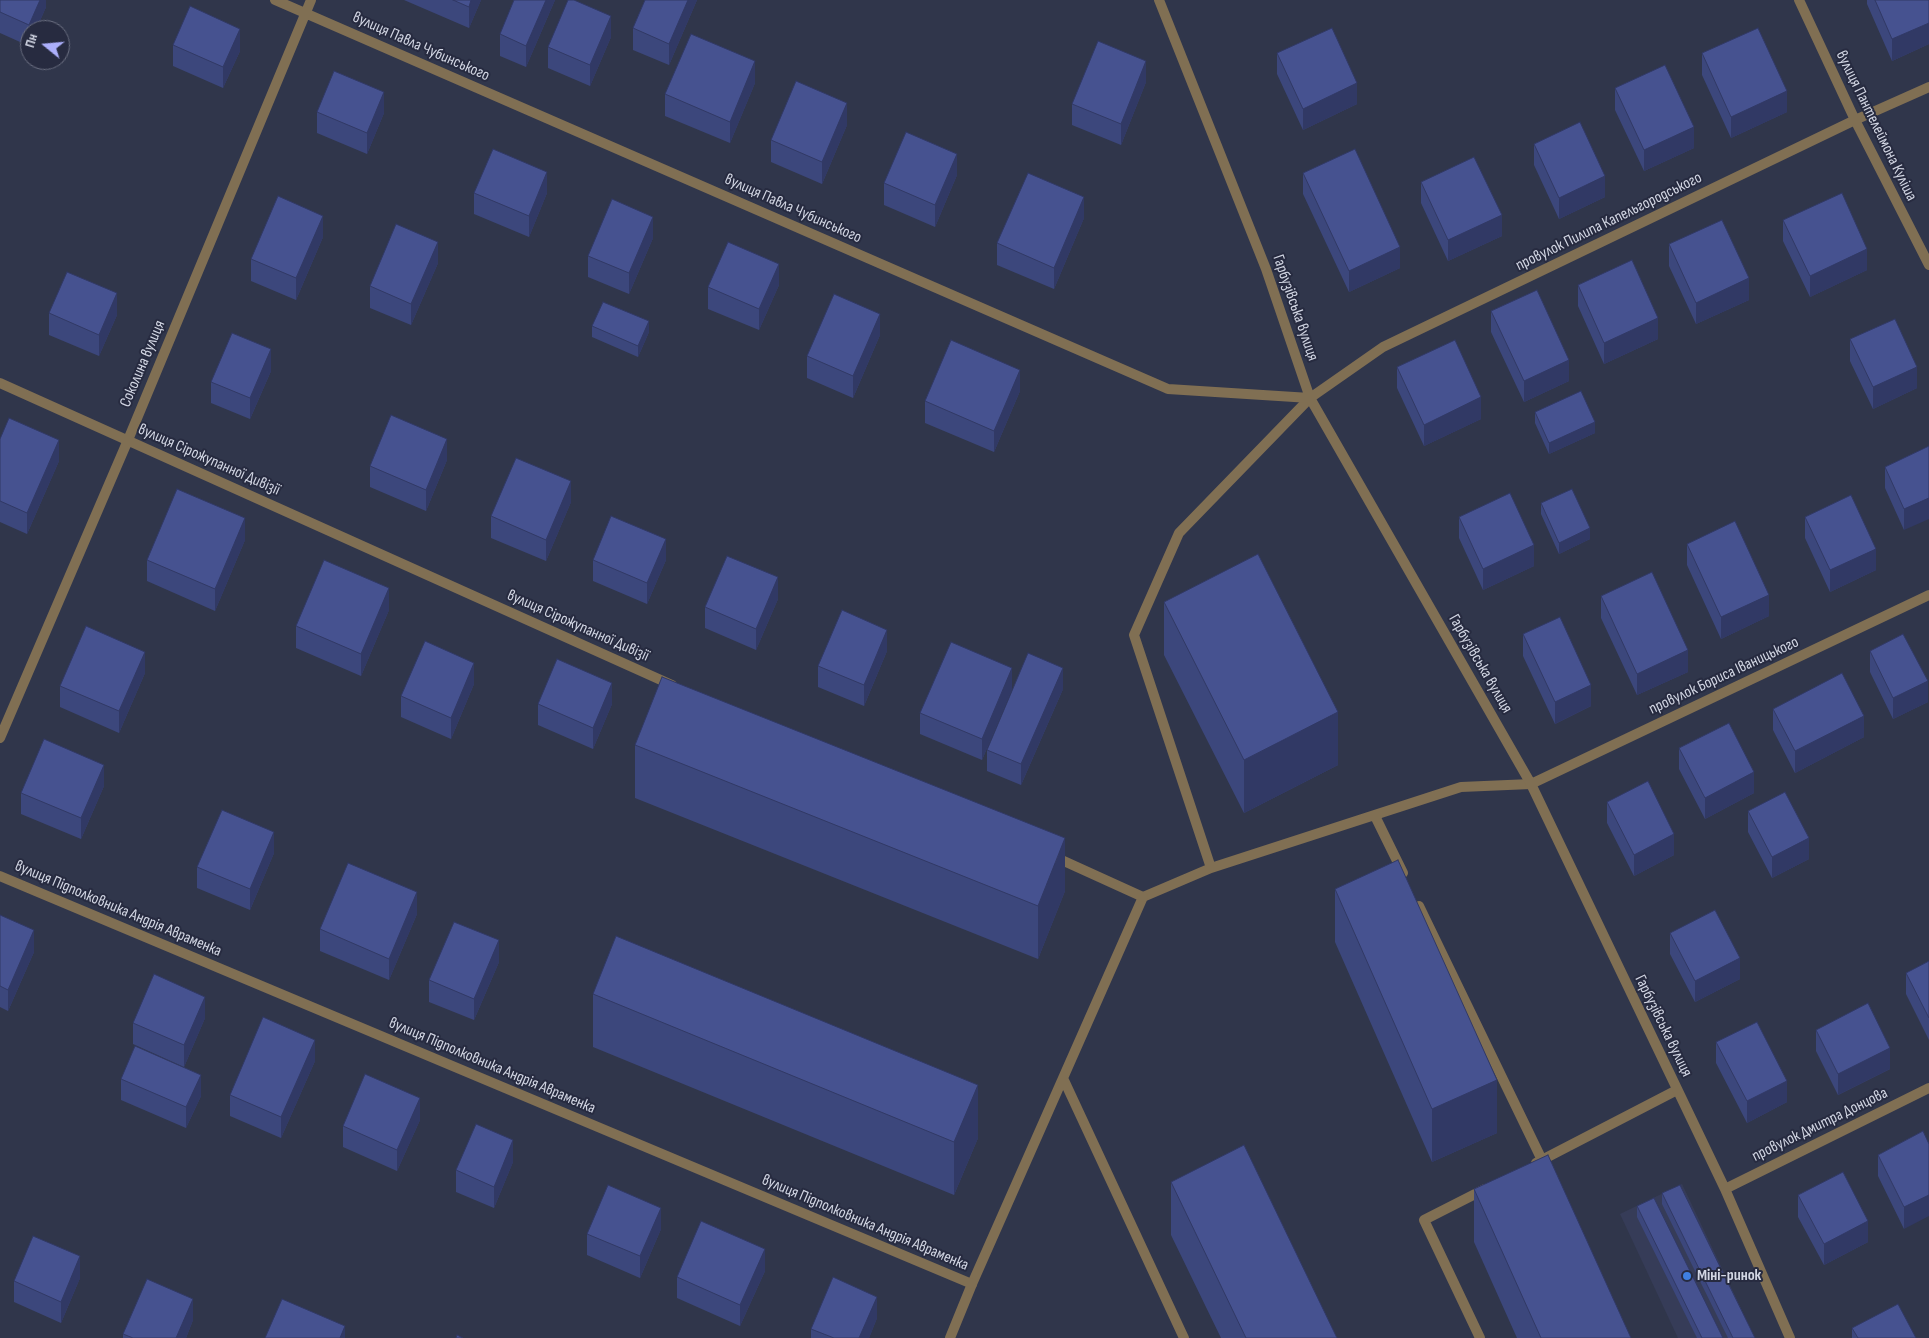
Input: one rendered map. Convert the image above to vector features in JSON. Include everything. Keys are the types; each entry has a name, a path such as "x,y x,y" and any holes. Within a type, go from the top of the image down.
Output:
{"street":[{"name":"вулиця Павла Чубинського","path":"276,0 1168,389 1310,398"},
{"name":"Соколина вулиця","path":"0,738 128,440 311,0"},
{"name":"Гарбузівська вулиця","path":"1159,0 1266,269 1310,398 1531,784 1725,1189 1790,1338"},
{"name":"вулиця Пантелеймона Куліша","path":"1799,0 1855,120 1929,265"},
{"name":"провулок Пилипа Капельгородського","path":"1211,868 1134,635 1180,533 1310,398 1383,347 1855,120 1929,87"},
{"name":"вулиця Сірожупанної Дивізії","path":"0,383 681,689"},
{"name":"провулок Бориса Іваницького","path":"1531,784 1929,596"},
{"path":"950,1338 972,1284 1144,897 1211,868 1461,787 1531,784"},
{"path":"1375,816 1542,1160"},
{"path":"1044,852 1144,897"},
{"name":"вулиця Підполковника Андрія Авраменка","path":"0,876 972,1284"},
{"path":"1063,1078 1184,1338"},
{"name":"провулок Дмитра Донцова","path":"1725,1189 1929,1088"},
{"path":"1525,1168 1677,1090"},
{"path":"1480,1338 1424,1220 1492,1185"}],"shaded area":[{"name":"Міні-ринок","path":"1682,1184 1755,1338 1678,1338 1620,1214"}],"building":[{"path":"0,0 40,0 31,20 20,21 0,12"},
{"path":"453,0 471,0 469,7"},
{"path":"514,0 546,0 526,46 500,34"},
{"path":"568,0 574,0 611,16 590,65 548,47"},
{"path":"645,0 688,0 669,44 633,28"},
{"path":"1875,0 1929,0 1929,23 1892,39"},
{"path":"190,6 240,29 223,67 173,45"},
{"path":"1332,28 1357,83 1303,109 1277,53"},
{"path":"1758,28 1787,91 1731,117 1702,53"},
{"path":"691,34 755,61 730,122 665,94"},
{"path":"1098,41 1146,61 1121,124 1072,104"},
{"path":"1665,65 1694,127 1644,150 1615,88"},
{"path":"334,71 384,92 367,133 317,112"},
{"path":"796,81 847,103 822,162 771,140"},
{"path":"1580,122 1605,176 1559,198 1534,144"},
{"path":"906,132 957,154 935,205 884,183"},
{"path":"493,149 547,172 529,216 474,193"},
{"path":"1355,149 1400,247 1349,271 1303,173"},
{"path":"1474,157 1502,215 1448,240 1421,182"},
{"path":"1028,173 1084,197 1054,268 997,243"},
{"path":"1842,193 1867,249 1810,276 1783,220"},
{"path":"278,196 323,216 296,278 251,259"},
{"path":"612,199 653,217 629,273 588,256"},
{"path":"1722,220 1749,278 1696,303 1669,244"},
{"path":"396,224 438,242 411,304 370,286"},
{"path":"728,242 779,264 759,309 708,287"},
{"path":"1632,260 1658,318 1604,343 1578,285"},
{"path":"67,272 117,293 99,335 49,313"},
{"path":"1537,290 1569,360 1524,381 1491,311"},
{"path":"834,294 880,314 853,376 807,356"},
{"path":"603,302 649,321 638,346 592,326"},
{"path":"1895,319 1917,367 1873,387 1850,339"},
{"path":"232,333 271,349 250,398 211,382"},
{"path":"951,340 1020,370 994,431 925,401"},
{"path":"1455,340 1481,397 1424,425 1397,367"},
{"path":"1581,391 1595,422 1549,443 1535,412"},
{"path":"391,415 447,439 426,490 370,466"},
{"path":"9,418 59,440 27,513 0,501 0,439"},
{"path":"1929,446 1929,498 1904,509 1885,467"},
{"path":"516,458 571,481 546,540 491,516"},
{"path":"177,489 245,518 215,589 147,560"},
{"path":"1572,489 1590,528 1559,543 1541,503"},
{"path":"1510,493 1534,545 1483,569 1459,517"},
{"path":"1851,495 1876,549 1830,570 1805,517"},
{"path":"611,516 666,539 647,583 593,560"},
{"path":"1735,521 1769,595 1721,617 1687,544"},
{"path":"1258,554 1338,712 1244,760 1164,602"},
{"path":"727,556 778,577 756,629 705,607"},
{"path":"324,560 389,588 361,654 296,626"},
{"path":"1652,572 1688,650 1637,674 1601,596"},
{"path":"842,610 887,630 864,685 818,666"},
{"path":"1560,617 1591,685 1555,702 1523,634"},
{"path":"86,626 145,652 119,711 60,686"},
{"path":"1903,634 1928,681 1893,698 1870,651"},
{"path":"425,641 474,663 451,718 401,696"},
{"path":"951,642 1012,668 982,739 920,713"},
{"path":"1028,653 1063,668 1021,764 987,750"},
{"path":"557,659 612,683 593,728 538,704"},
{"path":"1842,673 1864,716 1795,751 1773,709"},
{"path":"662,677 1065,838 1038,906 635,745"},
{"path":"1729,723 1754,772 1705,798 1679,748"},
{"path":"44,739 104,765 81,818 21,793"},
{"path":"1648,781 1674,834 1634,855 1607,802"},
{"path":"1785,792 1809,838 1772,857 1748,811"},
{"path":"222,810 274,832 250,889 197,867"},
{"path":"1398,860 1497,1080 1432,1109 1335,889"},
{"path":"348,863 417,892 389,959 320,929"},
{"path":"1715,910 1740,958 1695,981 1670,933"},
{"path":"0,915 34,930 8,990 0,986"},
{"path":"454,922 499,940 474,999 429,980"},
{"path":"616,936 978,1085 954,1142 593,994"},
{"path":"1929,961 1929,1018 1906,973"},
{"path":"154,974 205,997 184,1045 133,1023"},
{"path":"1868,1003 1890,1048 1838,1074 1816,1030"},
{"path":"263,1017 315,1040 281,1117 230,1095"},
{"path":"1757,1022 1787,1081 1747,1101 1716,1042"},
{"path":"135,1046 201,1075 186,1107 121,1079"},
{"path":"365,1074 420,1098 397,1150 343,1126"},
{"path":"476,1124 513,1140 494,1187 456,1170"},
{"path":"1923,1131 1929,1144 1929,1195 1904,1207 1878,1155"},
{"path":"1244,1145 1337,1338 1246,1338 1171,1182"},
{"path":"1548,1155 1631,1338 1541,1338 1474,1189"},
{"path":"1843,1172 1868,1221 1824,1244 1798,1195"},
{"path":"608,1185 661,1208 640,1256 587,1234"},
{"path":"1680,1185 1755,1338 1733,1338 1662,1193"},
{"path":"1654,1198 1723,1338 1702,1338 1637,1206"},
{"path":"701,1221 765,1249 740,1305 677,1277"},
{"path":"33,1236 80,1256 61,1302 14,1281"},
{"path":"833,1277 877,1297 859,1338 834,1338 811,1329"},
{"path":"147,1279 193,1299 176,1338 133,1338 123,1334"},
{"path":"282,1299 345,1326 340,1338 265,1338"},
{"path":"1898,1304 1916,1338 1858,1338 1852,1328"}],"place":[{"name":"Міні-ринок","path":"1687,1276"}]}
